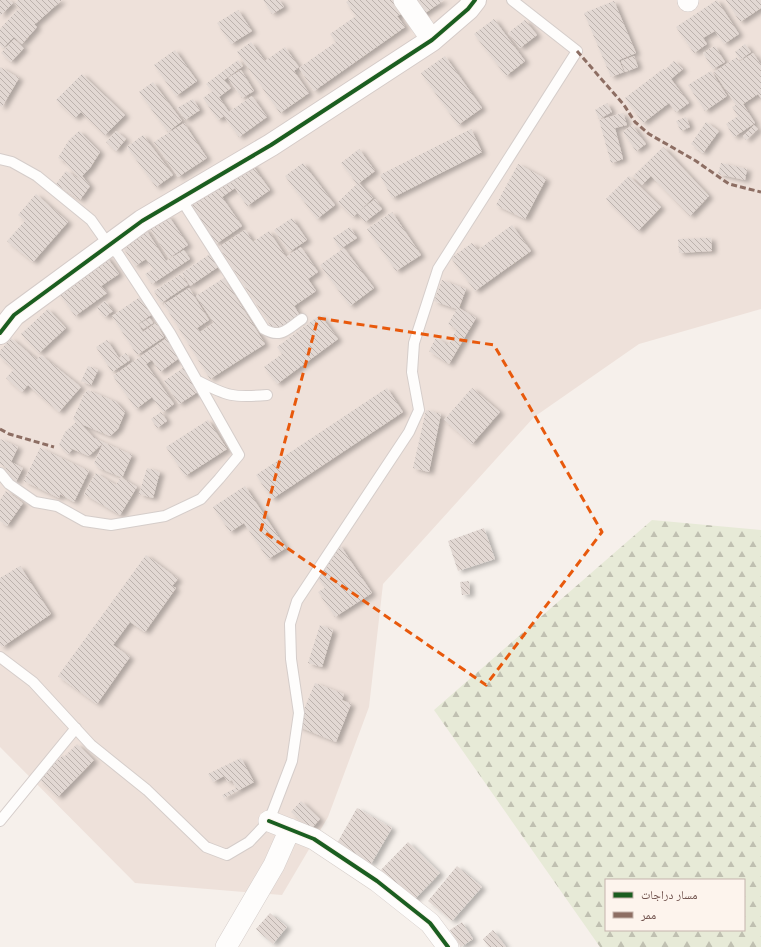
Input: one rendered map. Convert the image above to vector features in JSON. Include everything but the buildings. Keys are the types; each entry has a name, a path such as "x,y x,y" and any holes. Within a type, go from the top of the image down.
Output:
{"street":[{"path":"404,0 432,40"},
{"path":"0,333 14,315 108,244 142,221 272,145 432,40 468,9 475,0"},
{"path":"269,821 314,839 377,881 430,923 448,947"},
{"path":"226,947 274,865 290,829"}],"lane":[{"path":"0,657 33,682 92,745 146,790 206,847 227,855 248,842 269,821 292,761 299,713 291,659 290,624 297,601 409,432 418,410 412,372 414,343 438,269 577,51 512,0"},
{"path":"0,160 12,162 37,176 91,220 108,244 118,254 166,327 239,455 200,499 165,516 111,525 84,521 57,506 35,502 9,484 0,473"},
{"path":"181,199 264,329 273,334 280,334 302,320"},
{"path":"198,381 222,393 240,398 267,395"},
{"path":"0,821 76,728"}],"highlighted area":[{"path":"318,318 494,345 602,532 486,685 261,530"}],"shaded area":[{"path":"0,0 761,0 761,309 639,344 534,417 383,584 369,707 328,817 282,895 135,883 0,747"}],"green space":[{"path":"652,520 761,530 761,947 600,947 434,710"}],"marked path":[{"path":"577,51 624,105 635,122 649,134 696,161 729,184 761,192"},
{"path":"0,429 9,434 54,447"}],"cycle path":[{"path":"0,333 14,315 142,221 271,145 432,40 468,9 475,0"},
{"path":"269,821 314,839 377,881 430,923 448,947"}]}
